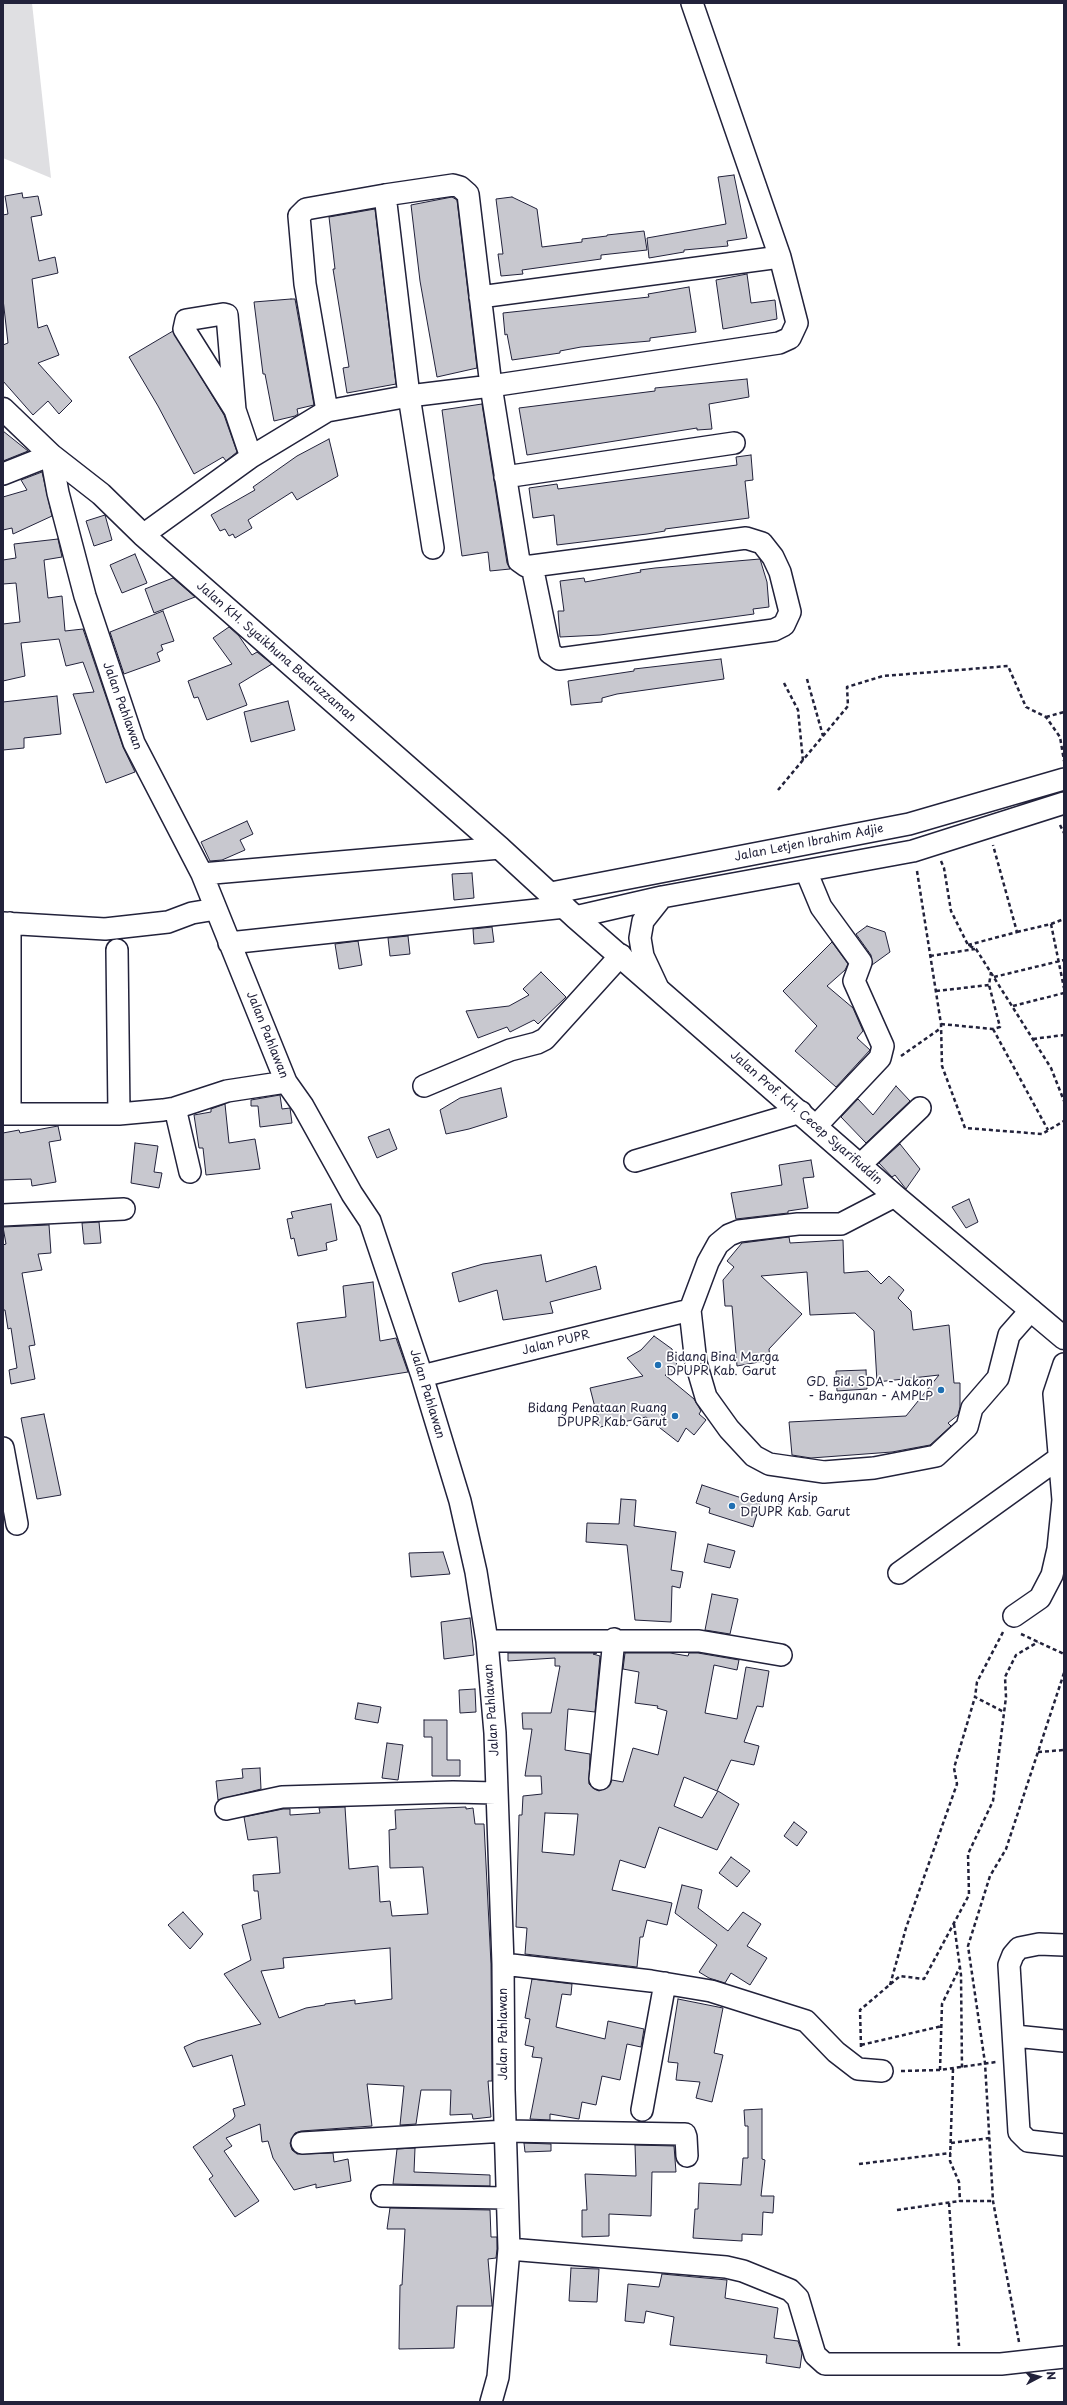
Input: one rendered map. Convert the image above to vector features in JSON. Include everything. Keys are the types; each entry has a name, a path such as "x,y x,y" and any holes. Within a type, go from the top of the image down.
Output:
{"main road":[{"name":"Jalan KH. Syaikhuna Badruzzaman","path":"3,409 51,455 101,494 143,535 500,848 564,906"},
{"name":"Jalan Prof. KH. Cecep Syarifuddin","path":"564,906 895,1196 1064,1338"}],"street":[{"path":"143,535 251,457 327,411 409,396 492,386 784,341 790,338 795,331 797,323 780,257 692,3"},
{"path":"327,411 305,284 299,216 306,209 453,185 460,187 468,194 480,297 516,556 521,564 532,566 746,538 762,543 773,557 780,572 790,612 784,625 774,630 559,659 550,653 532,566"},
{"path":"385,195 409,396 433,548"},
{"path":"480,297 780,257"},
{"path":"235,410 251,457"},
{"path":"505,477 734,443"},
{"path":"3,474 51,455"},
{"name":"Jalan Pahlawan","path":"51,455 58,493 81,581 117,699 134,744 202,874 286,1082 311,1119 352,1194 370,1221 422,1376 460,1501 476,1572 487,1640 495,1733 503,1964 509,2249 498,2377 491,2402"},
{"name":"Jalan Letjen Ibrahim Adjie","path":"564,906 909,824 1064,779"},
{"path":"229,942 662,897 913,851 1064,803"},
{"path":"202,874 500,848"},
{"path":"635,1161 808,1119 880,1058 883,1046 854,981 861,962 821,907 806,871"},
{"path":"657,986 643,956 640,938 643,921 662,897"},
{"path":"216,909 192,913 168,922 105,929 7,923 7,1114 119,1114 175,1108 227,1091 286,1082"},
{"path":"117,950 119,1114"},
{"path":"424,1086 510,1050 545,1039 620,955"},
{"path":"175,1108 190,1172"},
{"path":"860,1165 920,1108"},
{"path":"895,1196 841,1224 798,1224 739,1231 729,1235 718,1244 708,1262 690,1310 696,1363 706,1398 729,1429 754,1456 769,1464 824,1472 874,1468 936,1456 967,1427 972,1408 998,1378 1010,1335 1032,1310"},
{"path":"3,1215 124,1209"},
{"name":"Jalan PUPR","path":"422,1376 690,1310"},
{"path":"1012,1625 1040,1598 1052,1575 1062,1526 1063,1500 1054,1394 1064,1364"},
{"path":"3,1448 16,1524"},
{"path":"899,1573 1059,1458"},
{"path":"487,1640 614,1639 698,1641 781,1655"},
{"path":"600,1779 614,1639"},
{"path":"226,1809 282,1797 453,1792 496,1793"},
{"path":"1064,1945 1028,1945 1019,1948 1012,1955 1009,1965 1015,2036 1019,2132 1028,2141 1064,2145"},
{"path":"503,1964 665,1983 711,1991 800,2018 806,2021 836,2052 858,2069 882,2071"},
{"path":"642,2110 665,1983"},
{"path":"1015,2036 1064,2041"},
{"path":"302,2143 506,2131 685,2134 687,2156"},
{"path":"382,2196 507,2198"},
{"path":"509,2249 688,2264 743,2271 790,2290 798,2298 815,2355 822,2363 832,2365 1001,2364 1064,2358"}],"path":[{"path":"778,790 848,706 847,687 883,676 1008,666 1026,707 1046,717 1060,737 1063,755"},
{"path":"806,679 824,736"},
{"path":"784,683 798,710 803,761"},
{"path":"1046,717 1064,712"},
{"path":"988,827 1017,932"},
{"path":"934,844 944,868 951,911 968,945 976,949 1013,1006 1051,1068 1064,1101"},
{"path":"913,851 941,1026 942,1066 965,1128 1042,1134 1064,1121"},
{"path":"968,945 1052,924 1064,919"},
{"path":"1052,924 1064,988"},
{"path":"930,956 976,949"},
{"path":"994,978 1064,960"},
{"path":"894,1060 908,1053 941,1026 994,1029 1000,1027 989,985 991,972"},
{"path":"936,991 989,985"},
{"path":"1013,1006 1064,993"},
{"path":"994,1029 1048,1130"},
{"path":"1033,1039 1064,1035"},
{"path":"890,1985 906,1928 957,1784 954,1768 975,1697 977,1682 1012,1625 1038,1642 1064,1654"},
{"path":"858,2069 861,2045 860,2010 900,1976 924,1979 969,1895 968,1854 992,1801 1004,1712 1004,1678 1016,1655 1038,1642"},
{"path":"975,1697 1004,1712"},
{"path":"1038,1752 1064,1750"},
{"path":"954,1923 960,1966 962,2068"},
{"path":"940,2070 942,2004 960,1966"},
{"path":"861,2045 942,2026"},
{"path":"882,2071 953,2069 998,2062"},
{"path":"953,2069 950,2161 959,2182 960,2201"},
{"path":"951,2144 990,2138"},
{"path":"859,2164 951,2153"},
{"path":"897,2210 960,2201 993,2201"},
{"path":"949,2203 961,2364"}],"shaded area":[{"path":"3,3 32,3 51,178 3,158"}],"building":[{"path":"734,175 747,238 727,241 728,246 684,250 684,252 649,258 647,238 726,224 718,177"},
{"path":"22,193 23,198 38,196 42,215 31,217 39,261 55,257 58,273 32,279 38,328 47,325 59,355 38,363 72,401 59,414 48,401 33,415 3,381 3,345 8,343 3,299 3,215 8,214 5,196"},
{"path":"452,197 457,200 477,368 437,377 420,281 411,205"},
{"path":"512,197 537,209 542,247 582,242 582,239 607,235 644,231 647,250 601,255 601,259 522,270 523,274 501,276 498,254 503,254 496,199"},
{"path":"375,209 396,384 347,393 343,368 349,367 333,269 335,269 329,217"},
{"path":"747,274 751,303 775,300 777,319 723,329 716,280"},
{"path":"689,287 696,332 650,338 650,341 581,347 560,351 560,353 512,360 507,334 505,335 503,313 649,297 648,294"},
{"path":"295,299 314,405 297,409 298,414 295,416 274,421 265,374 263,374 254,302"},
{"path":"173,331 224,415 237,452 226,461 223,457 194,474 158,406 129,357"},
{"path":"747,379 749,397 709,404 712,429 697,430 697,428 527,455 519,408 655,391 655,388"},
{"path":"482,404 507,563 510,569 490,571 488,552 462,556 442,410"},
{"path":"3,431 28,451 3,461"},
{"path":"329,439 338,476 297,500 292,492 248,520 252,528 235,538 233,534 229,536 225,529 220,531 211,515 255,490 253,487 297,456"},
{"path":"751,455 753,480 745,481 749,518 665,529 665,531 647,534 557,545 554,515 533,518 529,488 557,484 558,489 737,465 736,457"},
{"path":"42,472 52,516 13,534 12,528 3,530 3,497 27,490 21,480"},
{"path":"105,515 112,540 94,546 86,521"},
{"path":"58,539 62,557 44,560 48,598 62,596 65,631 83,629 123,747 135,772 106,783 73,694 94,692 83,662 66,666 59,639 21,643 25,676 3,681 3,624 20,622 16,583 3,584 3,560 16,558 14,544"},
{"path":"135,554 147,583 122,593 110,565"},
{"path":"760,559 767,582 769,607 753,609 754,614 600,635 560,637 558,611 564,611 560,581 584,578 585,582 655,568"},
{"path":"173,578 195,597 154,613 145,589"},
{"path":"163,611 174,641 161,645 163,650 157,653 160,661 124,674 110,632"},
{"path":"229,627 239,636 252,655 257,652 272,664 239,684 247,705 207,720 198,697 194,698 188,681 232,664 213,638"},
{"path":"721,659 724,679 617,694 602,698 602,702 571,705 568,681 634,671 634,669"},
{"path":"57,696 61,734 24,738 24,748 3,750 3,702"},
{"path":"288,701 295,730 251,742 244,712"},
{"path":"247,821 253,834 240,840 245,850 222,860 210,861 201,842"},
{"path":"472,873 474,898 454,900 452,874"},
{"path":"867,926 885,932 890,952 872,965 871,955 856,934"},
{"path":"492,927 494,942 474,944 473,929"},
{"path":"408,936 410,954 390,956 388,938"},
{"path":"358,941 362,965 339,969 335,944"},
{"path":"832,942 848,964 845,970 827,986 853,1008 863,1031 857,1038 870,1050 836,1087 795,1051 817,1026 783,991"},
{"path":"541,972 566,997 538,1024 534,1020 510,1032 507,1027 478,1038 466,1011 509,1006 529,995 523,989"},
{"path":"896,1086 910,1101 866,1143 841,1117 858,1099 873,1115"},
{"path":"501,1088 507,1117 469,1129 446,1134 440,1110 460,1098"},
{"path":"280,1095 282,1109 290,1108 292,1123 260,1127 258,1106 251,1106 251,1100"},
{"path":"225,1104 229,1143 255,1139 260,1169 206,1175 203,1148 199,1148 194,1115 211,1112 211,1109"},
{"path":"58,1126 61,1140 49,1142 56,1182 32,1186 31,1179 3,1180 3,1133 19,1130 20,1133"},
{"path":"389,1129 397,1149 377,1158 368,1137"},
{"path":"135,1143 158,1146 154,1172 162,1173 159,1188 131,1183"},
{"path":"900,1144 920,1169 906,1189 895,1175 892,1177 879,1163"},
{"path":"811,1160 814,1177 803,1178 808,1208 788,1211 788,1213 736,1219 731,1193 782,1185 779,1165"},
{"path":"969,1199 978,1222 966,1228 952,1207"},
{"path":"331,1204 337,1240 326,1243 327,1250 298,1256 294,1238 291,1239 287,1219 293,1218 291,1212"},
{"path":"99,1222 101,1243 84,1244 82,1223"},
{"path":"49,1225 51,1253 38,1254 42,1270 22,1273 35,1345 29,1346 35,1379 11,1384 9,1370 17,1368 11,1328 8,1329 5,1310 3,1310 3,1245 6,1244 3,1227"},
{"path":"789,1237 790,1243 843,1240 844,1273 868,1271 881,1284 889,1276 904,1290 898,1298 911,1311 913,1330 949,1325 954,1383 960,1383 960,1407 958,1415 948,1423 951,1426 930,1445 892,1452 811,1458 792,1455 789,1422 906,1416 939,1375 877,1382 874,1331 855,1313 810,1315 807,1272 761,1276 802,1314 769,1349 770,1360 737,1366 732,1306 725,1306 723,1280 734,1267 727,1261 742,1243"},
{"path":"541,1255 546,1282 596,1266 601,1289 550,1302 553,1313 503,1320 497,1290 459,1302 452,1273 483,1264"},
{"path":"373,1282 380,1341 396,1338 408,1372 306,1388 297,1323 346,1317 343,1286"},
{"path":"654,1336 672,1349 679,1372 665,1375 694,1399 701,1411 699,1414 706,1420 694,1435 686,1428 678,1442 646,1417 600,1427 590,1388 643,1376 627,1358 641,1350"},
{"path":"866,1370 867,1389 837,1391 836,1371"},
{"path":"44,1414 61,1495 37,1499 21,1418"},
{"name":"Gedung Arsip DPUPR Kab. Garut","path":"702,1485 760,1504 753,1527 709,1513 710,1508 696,1503"},
{"path":"621,1499 636,1500 634,1526 676,1532 671,1570 683,1572 680,1588 672,1586 671,1622 635,1620 627,1545 586,1542 587,1523 619,1524"},
{"path":"708,1544 735,1551 730,1568 704,1562"},
{"path":"443,1552 450,1574 411,1577 409,1553"},
{"path":"712,1594 738,1599 730,1634 705,1630"},
{"path":"470,1618 474,1655 444,1659 441,1622"},
{"path":"508,1653 597,1653 593,1654 600,1656 595,1712 568,1709 565,1750 590,1754 589,1784 599,1791 609,1786 612,1780 623,1782 633,1748 658,1755 667,1711 657,1708 658,1706 635,1703 639,1672 623,1669 625,1653 670,1653 688,1656 689,1653 698,1653 739,1660 737,1670 714,1665 705,1713 737,1719 746,1667 769,1671 763,1707 757,1706 744,1742 759,1746 754,1765 731,1760 717,1791 684,1777 674,1806 702,1818 718,1791 739,1804 717,1850 659,1827 645,1868 620,1860 612,1890 672,1903 667,1925 647,1920 643,1937 640,1937 637,1967 525,1954 527,1928 516,1927 519,1815 522,1815 523,1796 542,1794 541,1776 525,1776 532,1729 523,1729 522,1713 551,1713 560,1666 555,1666 555,1658 508,1661","holes":["545,1813 578,1814 574,1855 542,1852"]},
{"path":"475,1689 476,1712 460,1713 459,1690"},
{"path":"358,1703 381,1707 378,1723 355,1719"},
{"path":"424,1720 447,1720 447,1760 460,1760 460,1776 432,1776 432,1737 424,1737"},
{"path":"387,1743 403,1745 398,1780 382,1778"},
{"path":"260,1768 261,1789 218,1800 216,1781 243,1778 242,1769"},
{"path":"345,1807 349,1869 378,1866 380,1902 390,1901 392,1916 428,1914 423,1867 390,1868 389,1830 396,1829 395,1810 473,1808 475,1824 484,1824 491,1964 492,2081 488,2081 491,2117 473,2119 472,2114 450,2115 451,2090 421,2090 416,2124 400,2125 404,2086 367,2084 372,2126 301,2131 295,2133 290,2143 292,2150 297,2154 333,2153 334,2162 348,2159 351,2181 316,2188 316,2184 294,2190 273,2158 268,2141 262,2142 260,2124 226,2138 232,2146 224,2151 259,2201 235,2217 209,2179 213,2176 193,2147 233,2119 235,2116 233,2109 245,2105 232,2055 193,2067 184,2047 197,2041 261,2024 224,1974 251,1960 242,1925 261,1919 258,1891 254,1891 253,1875 280,1873 277,1837 248,1840 244,1817 283,1809 290,1809 290,1815 320,1813 319,1808","holes":["390,1948 392,1999 355,2004 355,2000 325,2004 306,2008 279,2018 261,1971 284,1968 283,1958"]},
{"path":"794,1822 807,1832 797,1846 784,1836"},
{"path":"731,1857 750,1871 737,1887 719,1873"},
{"path":"682,1885 702,1890 698,1908 728,1931 743,1912 761,1924 747,1946 767,1958 750,1985 731,1973 725,1983 709,1978 699,1972 717,1945 675,1913"},
{"path":"183,1912 203,1934 190,1949 168,1925"},
{"path":"532,1979 572,1984 571,1995 562,1994 556,2027 605,2039 608,2021 644,2029 641,2047 627,2044 620,2080 602,2076 596,2105 582,2102 579,2119 550,2114 550,2120 530,2119 542,2058 532,2057 534,2047 525,2045 530,2019 525,2018"},
{"path":"678,1999 723,2008 714,2053 723,2055 712,2102 696,2098 700,2082 676,2080 678,2063 668,2062"},
{"path":"762,2109 762,2159 765,2160 761,2196 774,2196 773,2213 763,2212 762,2235 742,2234 742,2241 693,2238 695,2209 698,2209 699,2183 741,2185 743,2158 748,2158 748,2126 745,2126 744,2110"},
{"path":"524,2143 551,2144 551,2151 525,2152"},
{"path":"635,2145 674,2146 676,2172 652,2172 651,2216 609,2214 609,2236 582,2237 582,2210 587,2210 585,2174 636,2176"},
{"path":"415,2148 414,2172 490,2175 490,2186 393,2184 397,2149"},
{"path":"390,2208 490,2210 491,2237 497,2237 496,2258 488,2259 492,2306 457,2306 454,2348 399,2349 400,2285 402,2285 405,2229 387,2229"},
{"path":"571,2268 599,2269 597,2302 569,2301"},
{"path":"662,2274 727,2280 725,2298 778,2308 774,2338 798,2341 802,2353 800,2368 766,2363 767,2355 670,2345 674,2317 646,2311 644,2323 625,2321 628,2284 659,2287"}],"place":[{"name":"Bidang Bina Marga DPUPR Kab. Garut","path":"658,1365"},
{"name":"GD. Bid. SDA - Jakon - Bangunan - AMPLP","path":"941,1390"},
{"name":"Bidang Penataan Ruang DPUPR Kab. Garut","path":"675,1416"},
{"name":"Gedung Arsip DPUPR Kab. Garut","path":"732,1506"}]}
